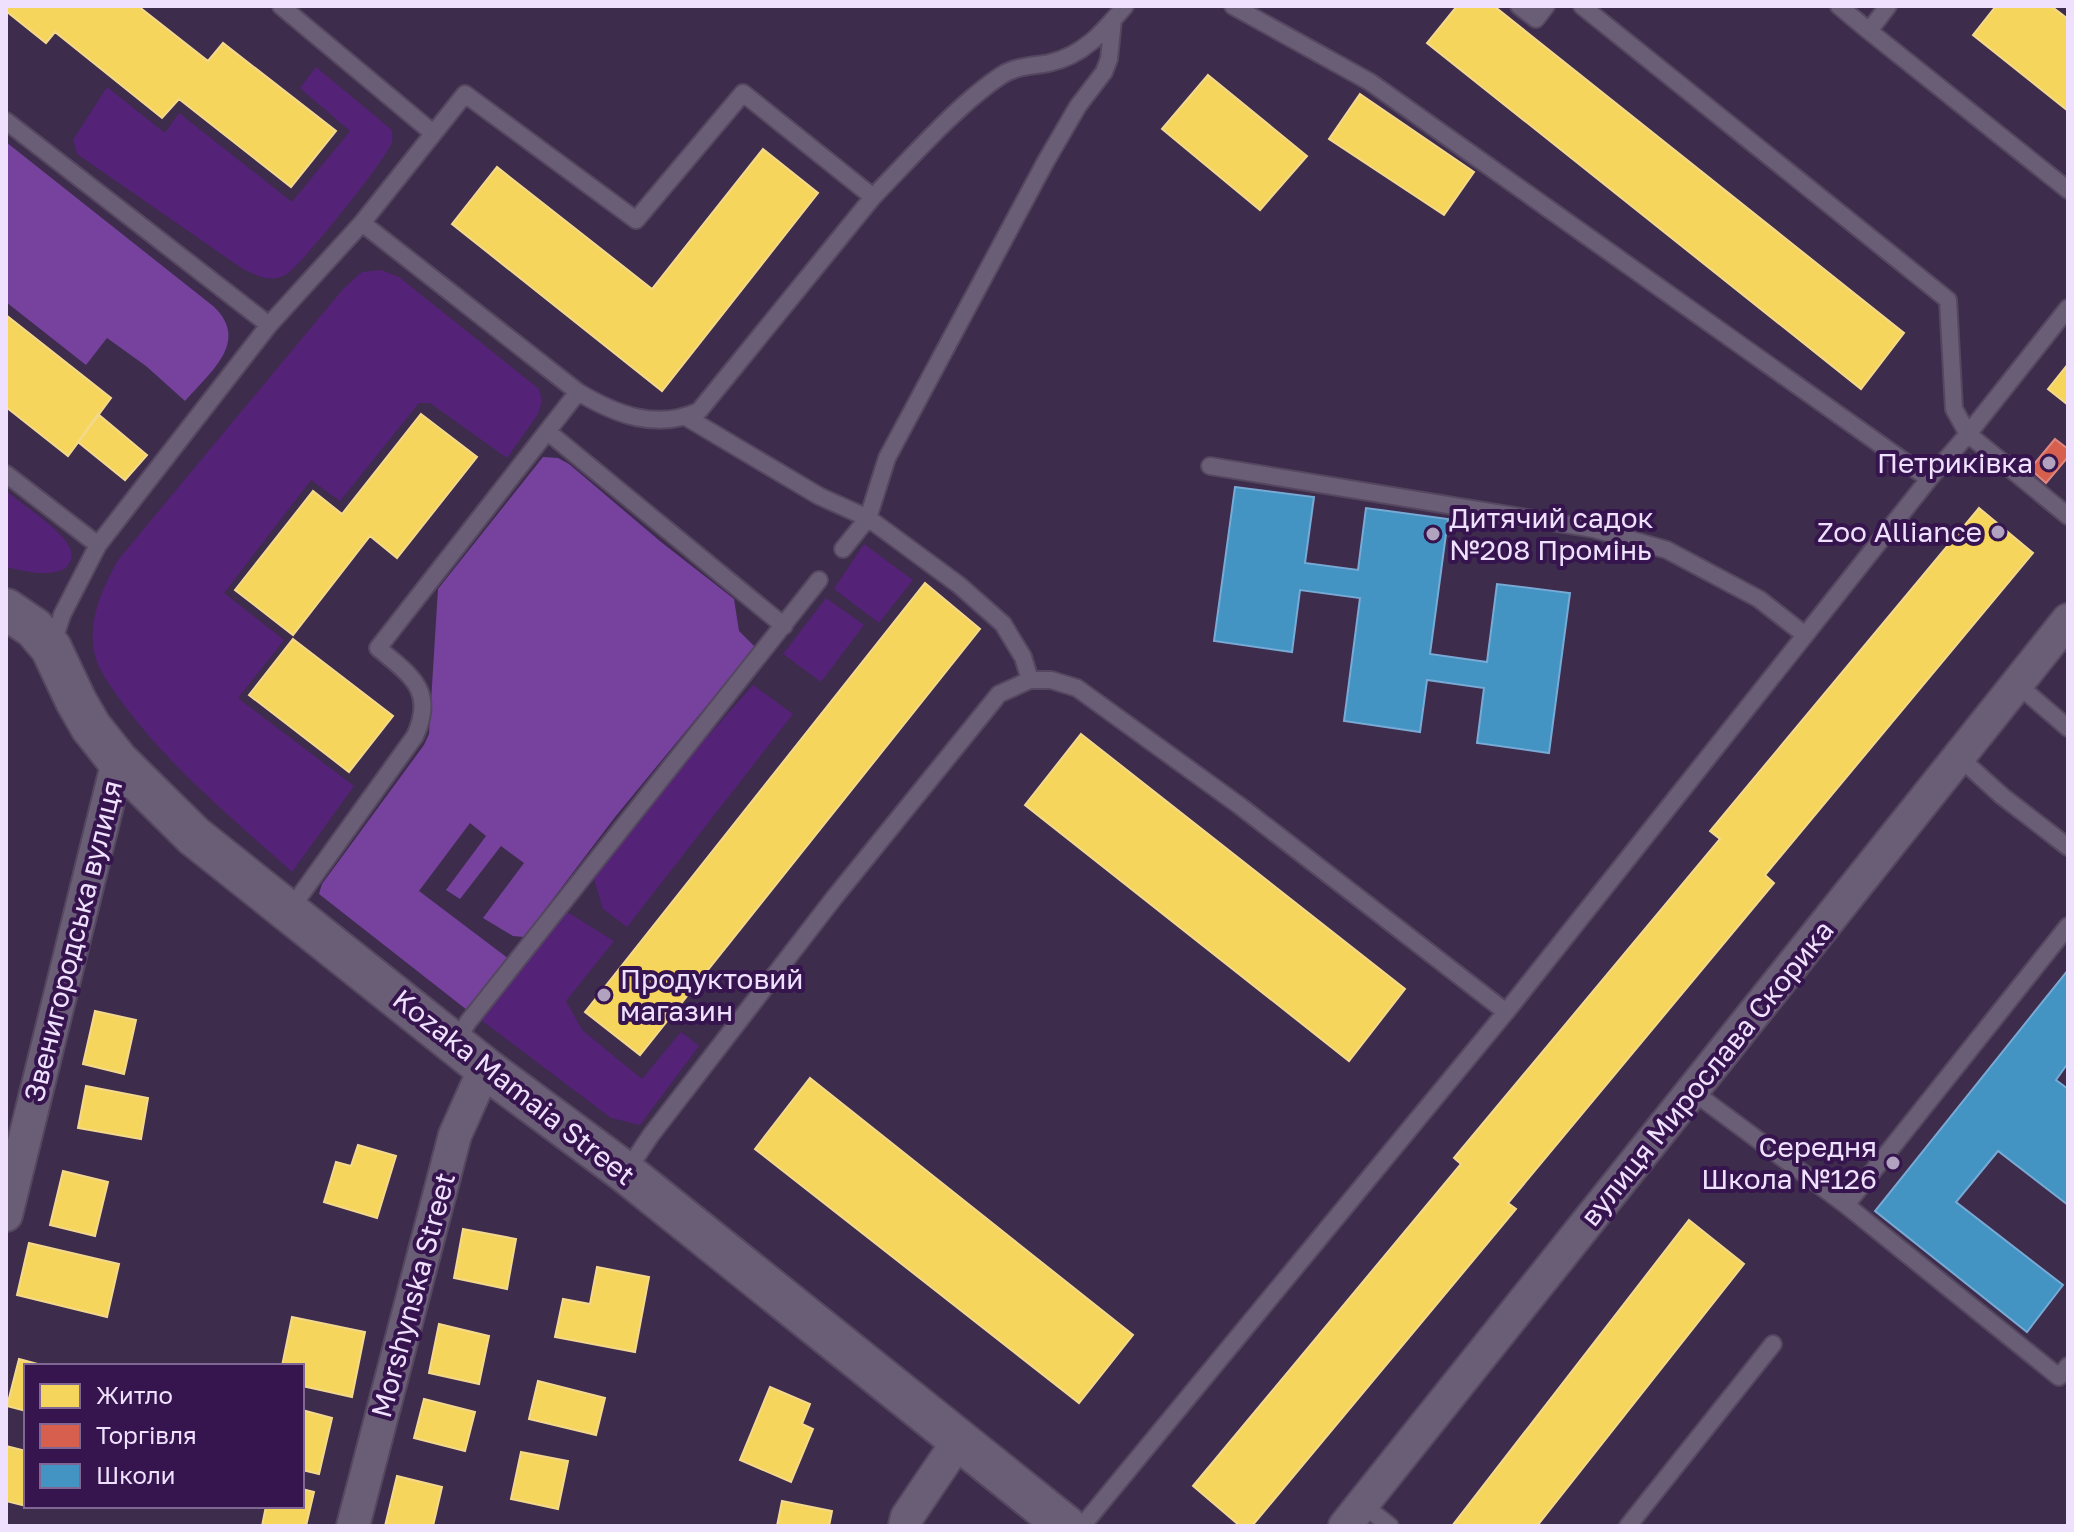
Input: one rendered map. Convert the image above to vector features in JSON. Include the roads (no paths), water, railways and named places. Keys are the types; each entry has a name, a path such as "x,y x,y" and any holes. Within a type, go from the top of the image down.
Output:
{"street":[{"name":"Kozaka Mamaia Street","path":"6,609 34,628 51,648 91,727 118,761 194,836 470,1056 625,1172 1066,1526"},
{"name":"вулиця Мирослава Скорика","path":"1354,1515 2068,620"},
{"name":"Звенигородська вулиця","path":"6,1215 14,1146 118,761"},
{"name":"Morshynska Street","path":"353,1526 455,1135 470,1056"},
{"path":"905,1526 907,1517 959,1440"}],"lane":[{"path":"281,6 433,133"},
{"path":"362,223 578,392 635,419 686,417 699,411 707,402 873,197 961,109 1003,74 1068,58 1085,49 1125,6"},
{"path":"1233,6 1370,82 1494,167 1929,479"},
{"path":"1519,6 1536,19 1546,6"},
{"path":"1582,6 1948,300 1954,409 1968,434 2068,516"},
{"path":"1839,6 2068,190"},
{"path":"1869,31 1888,6"},
{"path":"843,549 868,518 887,458 1062,133 1104,72 1109,59 1113,20"},
{"path":"51,648 62,615 98,545 269,325 362,223 465,94 636,220 743,93 873,197"},
{"path":"6,121 269,325"},
{"path":"1082,1526 1506,1012 2068,308"},
{"path":"288,912 415,736 423,718 419,686 378,648 578,392"},
{"path":"686,417 819,496 868,518 959,585 1003,624 1023,657 1030,680"},
{"path":"548,432 784,626"},
{"path":"1210,466 1594,529 1667,550 1759,599 1805,635"},
{"path":"6,474 98,545"},
{"path":"470,1056 468,1022 819,580"},
{"path":"625,1172 660,1122 834,898 999,694 1030,680 1051,680 1077,688 1121,718 1506,1012"},
{"path":"2017,684 2068,728"},
{"path":"1959,757 2002,796 2068,847"},
{"path":"1846,1205 2068,926"},
{"path":"1692,1091 1846,1205 2059,1377 2068,1366"},
{"path":"1628,1526 1773,1344"},
{"path":"1354,1515 1390,1526"}],"place":[{"name":"Петриківка","path":"2049,463"},
{"name":"Zoo Alliance","path":"1998,532"},
{"name":"Дитячий садок №208 Промінь","path":"1433,534"},
{"name":"Продуктовий магазин","path":"604,995"},
{"name":"Середня Школа №126","path":"1893,1163"}]}
